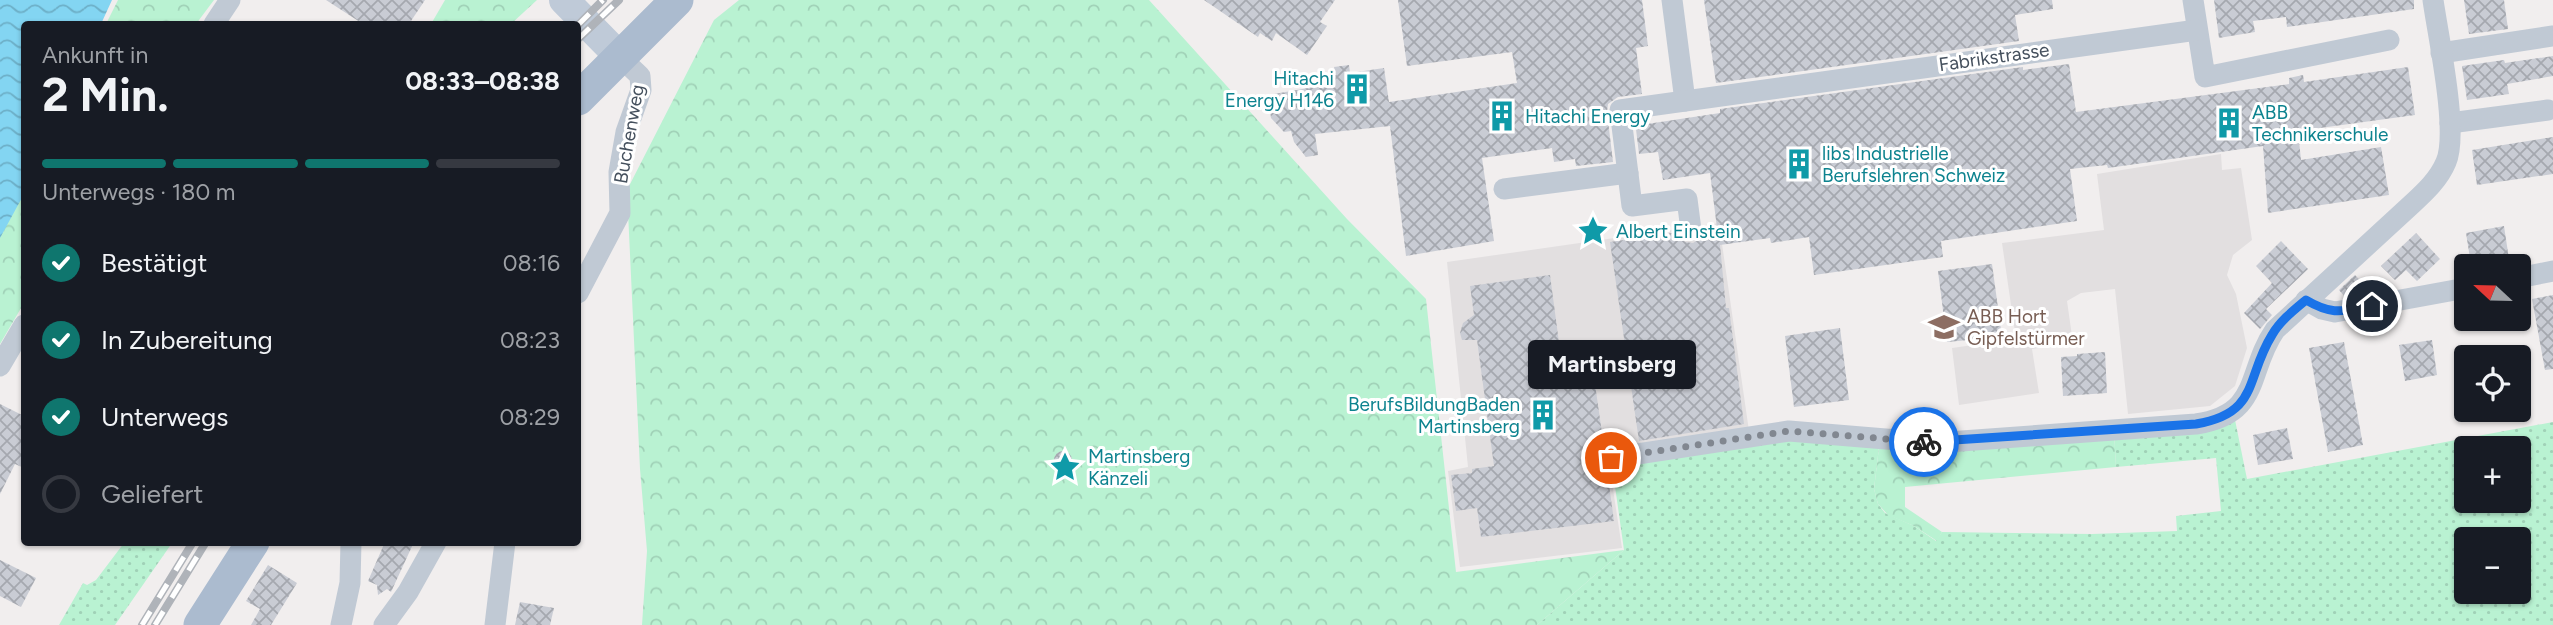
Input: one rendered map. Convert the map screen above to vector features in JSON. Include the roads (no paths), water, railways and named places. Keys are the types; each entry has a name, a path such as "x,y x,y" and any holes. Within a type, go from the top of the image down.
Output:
{"main road":[{"path":"564,0 615,51"},
{"path":"581,95 615,51 677,0"},
{"path":"200,625 250,546"}],"street":[{"path":"216,21 230,0"},
{"path":"1672,0 1685,101"},
{"path":"2193,0 2205,77 2389,40"},
{"path":"1611,458 1789,431 1934,443 2204,422 2224,416 2241,404 2250,389 2271,335 2432,185 2447,160 2451,142 2450,123 2433,0"},
{"name":"Fabrikstrasse","path":"1690,230 1687,199 1632,206 1620,110 2197,30"},
{"path":"2441,52 2553,36"},
{"name":"Buchenweg","path":"581,287 620,213 619,172 626,132 641,90 640,76 615,51"},
{"path":"2450,123 2548,110"},
{"path":"1504,189 1628,173"},
{"path":"2531,275 2553,271"},
{"path":"2306,300 2322,309 2335,312 2454,290"},
{"path":"0,366 21,330"},
{"path":"341,625 350,583 351,546"},
{"path":"384,625 408,592 434,546"},
{"path":"495,625 505,546"}],"water":[{"path":"0,0 112,0 102,21 21,21 21,200 0,238"}],"railway":[{"path":"581,22 603,0"},
{"path":"581,36 619,0"},
{"path":"142,625 191,546"},
{"path":"155,625 204,546"}],"place":[{"name":"Hitachi Energy H146","path":"1357,89"},
{"name":"Hitachi Energy","path":"1502,116"},
{"name":"ABB Technikerschule","path":"2229,123"},
{"name":"libs Industrielle Berufslehren Schweiz","path":"1799,164"},
{"name":"Albert Einstein","path":"1593,231"},
{"name":"ABB Hort Gipfelstürmer","path":"1944,327"},
{"name":"BerufsBildungBaden Martinsberg","path":"1543,415"},
{"name":"Martinsberg","path":"1611,458"},
{"name":"Martinsberg Känzeli","path":"1065,467"}]}
